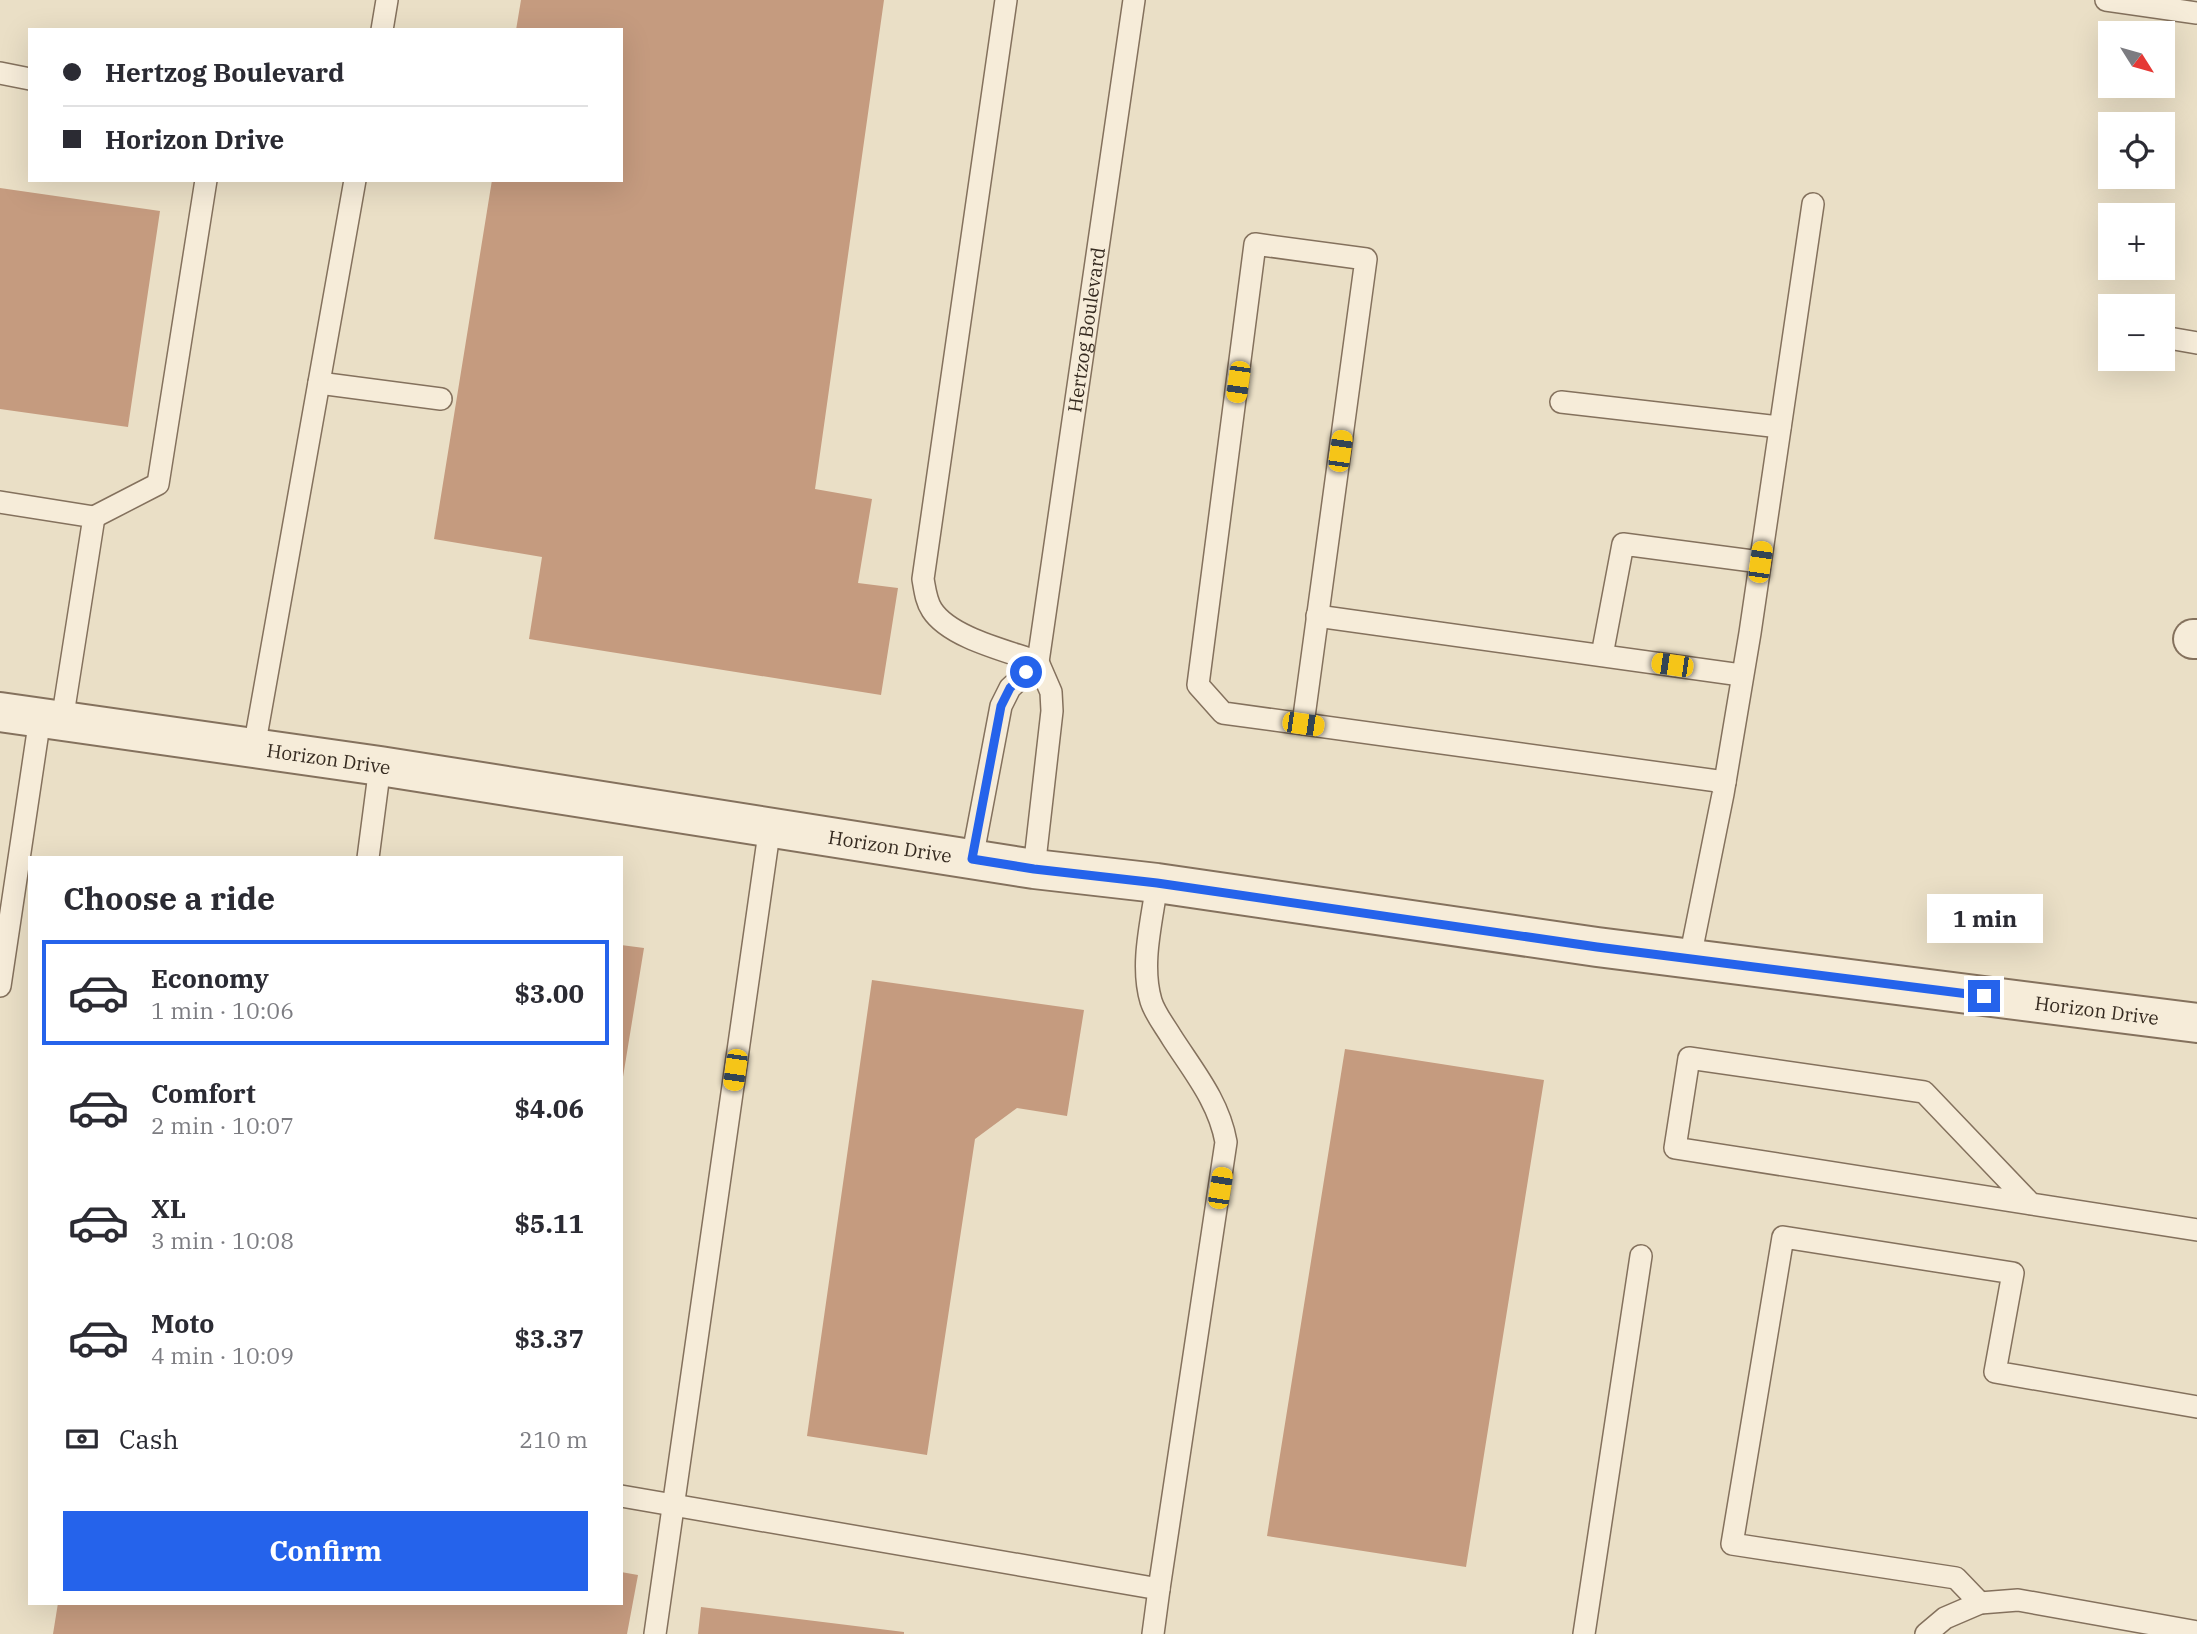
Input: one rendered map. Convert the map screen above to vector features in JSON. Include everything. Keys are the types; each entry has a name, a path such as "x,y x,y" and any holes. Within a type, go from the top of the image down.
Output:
{"street":[{"name":"Horizon Drive","path":"0,712 380,766 1034,869 1157,883 1690,958 2197,1023"}],"lane":[{"path":"382,28 387,0"},
{"path":"1006,0 923,579 925,596 932,611 944,623 986,644 1038,662 1051,692 1052,711 1034,869"},
{"name":"Hertzog Boulevard","path":"1038,662 1134,0"},
{"path":"2106,0 2197,13"},
{"path":"0,74 28,79"},
{"path":"0,502 94,517 158,484 206,182"},
{"path":"254,748 355,182"},
{"path":"1690,958 1725,782 1812,204"},
{"path":"1303,724 1366,259 1255,244 1198,685 1223,713 1303,724 1725,782"},
{"path":"2175,339 2197,342"},
{"path":"319,383 441,399"},
{"path":"1561,402 1780,427"},
{"path":"0,986 51,719 94,517"},
{"path":"1602,655 1623,544 1760,562"},
{"path":"1317,616 1741,675"},
{"path":"972,859 1001,706 1010,688 1038,662"},
{"path":"368,856 380,766"},
{"path":"655,1634 770,826"},
{"path":"1153,1634 1226,1142 1222,1122 1211,1097 1152,1003 1147,983 1147,962 1157,883"},
{"path":"2031,1204 1924,1091 1689,1058 1675,1148 2031,1204 2197,1230"},
{"path":"1980,1603 1956,1578 1732,1544 1783,1237 2013,1273 1995,1372 2197,1407"},
{"path":"1584,1634 1641,1256"},
{"path":"623,1496 1159,1589"},
{"path":"1926,1634 1945,1618 1980,1603 2018,1600 2197,1632"}],"building":[{"path":"521,0 884,0 815,489 872,499 858,583 898,588 881,695 529,639 542,557 434,539 492,182 623,182 623,28 516,28"},
{"path":"0,188 160,211 128,427 0,409"},
{"path":"623,945 644,948 623,1077"},
{"path":"872,980 1084,1010 1067,1116 1017,1108 975,1139 927,1455 807,1436"},
{"path":"1345,1049 1544,1080 1466,1567 1267,1536"},
{"path":"623,1572 638,1575 627,1634 53,1634 58,1605 623,1605"},
{"path":"701,1607 904,1632 904,1634 698,1634"}],"route":[{"path":"1026,672 1010,688 1001,706 972,859 1597,947 1984,996"}]}
